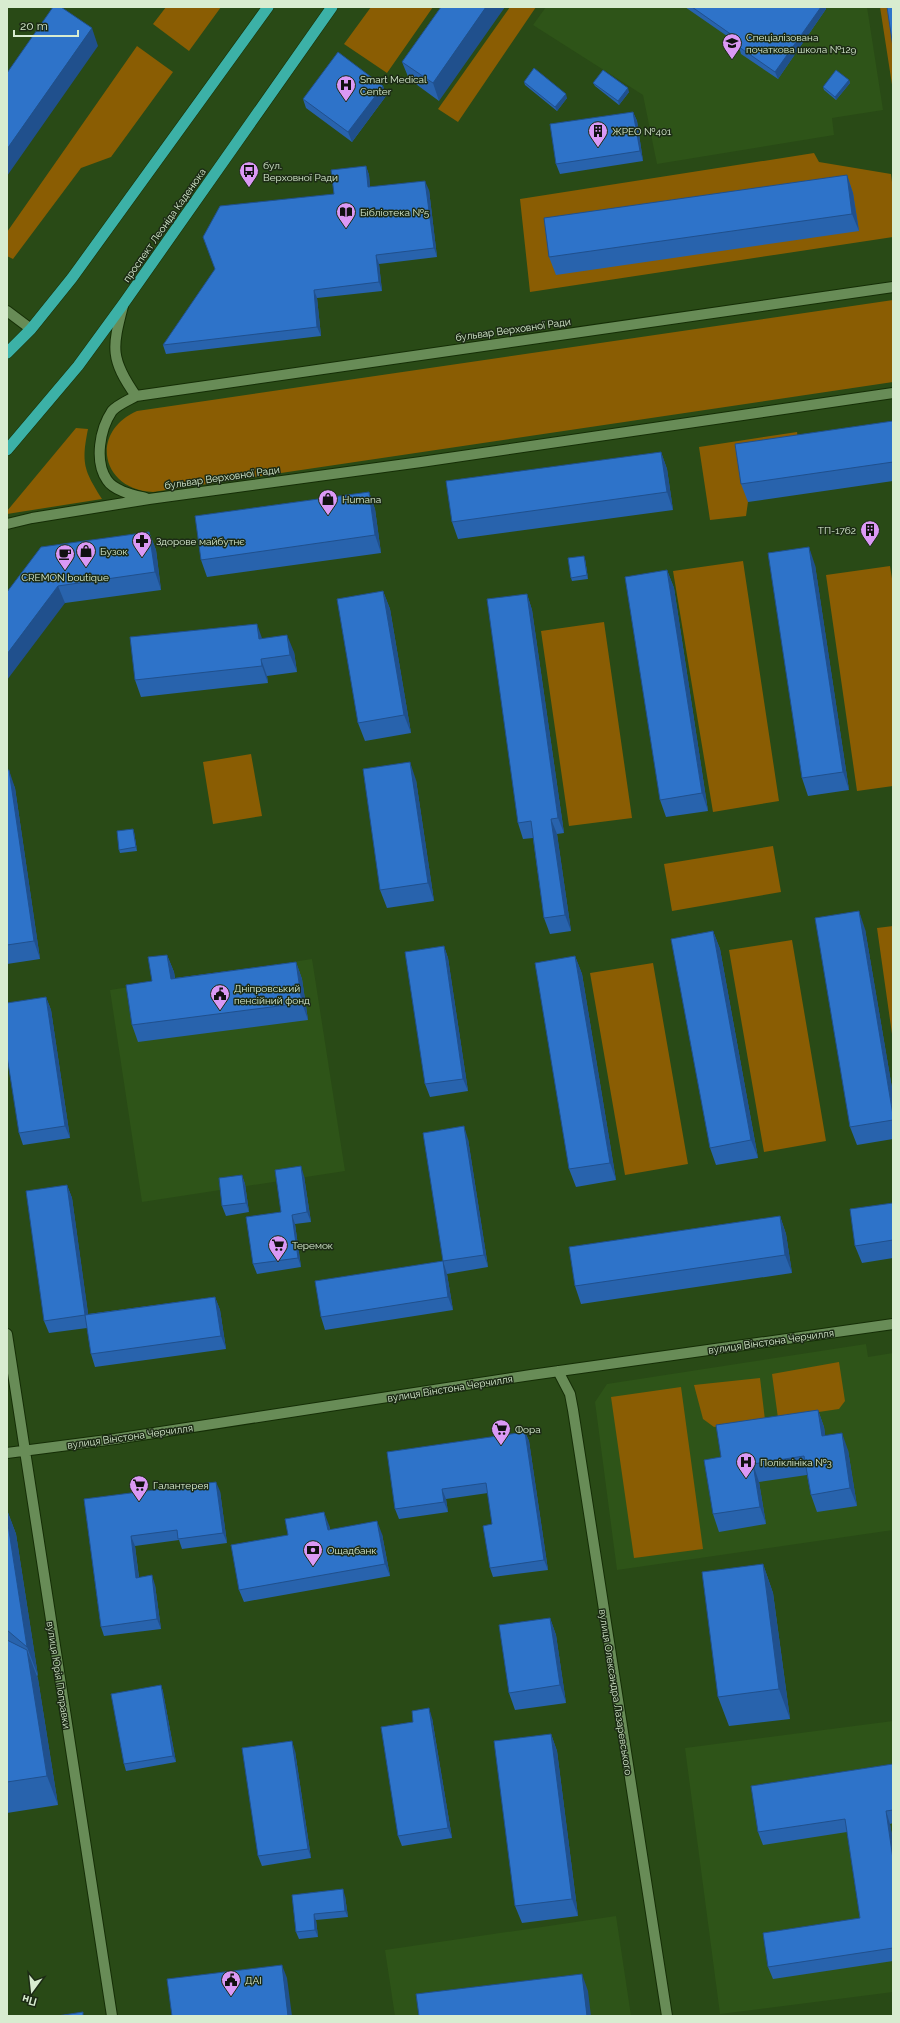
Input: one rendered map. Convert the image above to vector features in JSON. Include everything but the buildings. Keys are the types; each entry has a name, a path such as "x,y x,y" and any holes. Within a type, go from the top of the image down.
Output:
{"highway":[{"path":"7,353 31,329 72,278 268,7"},
{"name":"проспект Леоніда Каденюка","path":"7,450 78,366 332,7"}],"street":[{"name":"бульвар Верховної Ради","path":"149,499 118,489 107,481 102,467 100,450 103,431 113,410 136,396 893,287"},
{"path":"124,303 115,336 115,359 125,380 136,396"},
{"path":"7,311 31,329"},
{"name":"бульвар Верховної Ради","path":"7,524 32,518 149,499 421,462 893,393"},
{"name":"вулиця Вінстона Черчилля","path":"7,1453 115,1439 558,1371 893,1324"},
{"name":"вулиця Юрія Поправки","path":"7,1334 112,2016"},
{"name":"вулиця Олександра Лазаревського","path":"558,1371 570,1394 573,1410 667,2016"}],"shaded area":[{"path":"166,7 221,7 189,51 153,24"},
{"path":"371,7 433,7 387,73 344,44"},
{"path":"510,7 536,7 458,122 438,109"},
{"name":"Спеціалізована початкова школа №129","path":"546,7 867,7 883,110 832,118 834,135 657,164 643,95 533,25"},
{"path":"880,7 893,7 893,91"},
{"path":"137,46 173,72 111,157 81,168 13,259 7,256 7,232"},
{"path":"814,153 819,162 891,174 893,190 893,237 530,292 520,199"},
{"path":"893,300 893,382 153,492 135,489 122,481 112,471 108,459 107,445 112,432 122,420 137,411"},
{"path":"76,428 88,429 85,451 86,466 91,481 102,499 7,514 7,511"},
{"path":"797,432 800,453 742,462 748,502 746,516 710,520 699,447"},
{"path":"743,561 779,801 713,812 673,571"},
{"path":"890,566 893,585 893,786 857,791 826,575"},
{"path":"604,622 632,818 569,826 541,631"},
{"path":"251,754 262,816 213,824 203,762"},
{"path":"773,846 781,892 672,911 664,864"},
{"path":"893,926 893,1041 877,928"},
{"path":"792,940 826,1141 764,1152 729,950"},
{"path":"312,959 345,1171 142,1202 110,990"},
{"path":"653,963 688,1164 625,1175 590,973"},
{"name":"Поліклініка №3","path":"866,1344 868,1357 893,1353 893,1530 617,1570 595,1402 607,1384"},
{"path":"839,1362 845,1401 839,1409 778,1418 772,1374"},
{"path":"760,1378 765,1420 714,1427 703,1419 694,1385"},
{"path":"681,1387 703,1549 634,1558 611,1397"},
{"path":"893,1721 893,1992 720,2014 685,1748"},
{"path":"616,1916 631,2016 395,2016 385,1950"}],"place":[{"name":"Спеціалізована початкова школа №129","path":"732,60"},
{"name":"Smart Medical Center","path":"346,102"},
{"name":"ЖРЕО №401","path":"598,148"},
{"name":"бул. Верховної Ради","path":"249,188"},
{"name":"Бібліотека №5","path":"346,229"},
{"name":"Humana","path":"328,516"},
{"name":"ТП-1762","path":"870,547"},
{"name":"Здорове майбутнє","path":"142,558"},
{"name":"Бузок","path":"86,568"},
{"name":"CREMON boutique","path":"65,571"},
{"name":"Дніпровський пенсійний фонд","path":"220,1011"},
{"name":"Теремок","path":"278,1262"},
{"name":"Фора","path":"501,1446"},
{"name":"Поліклініка №3","path":"746,1479"},
{"name":"Галантерея","path":"139,1502"},
{"name":"Ощадбанк","path":"313,1567"},
{"name":"ДАІ","path":"231,1997"}]}
